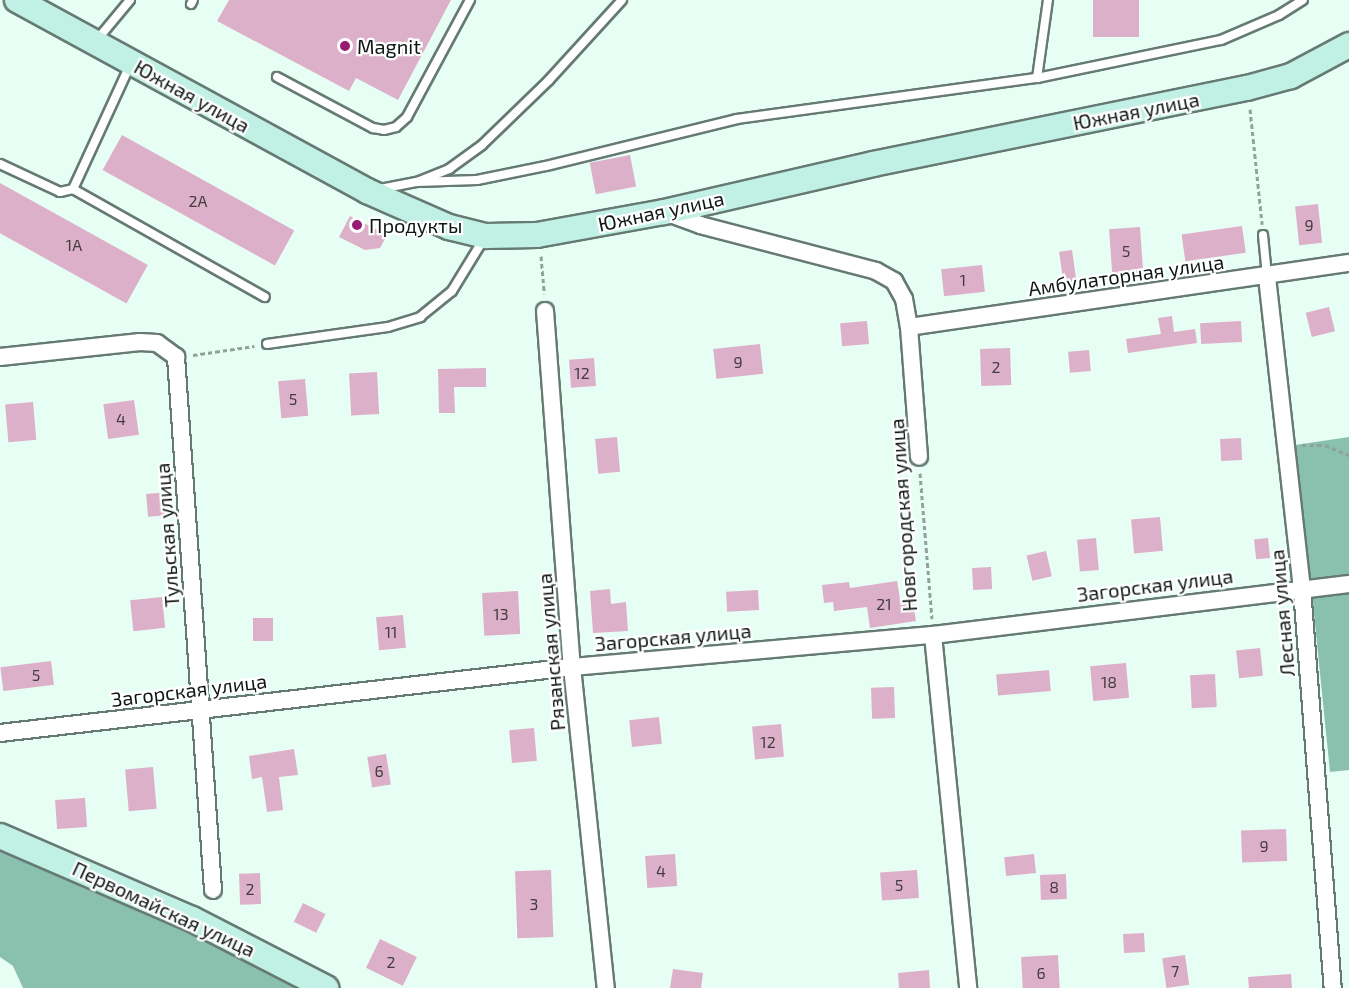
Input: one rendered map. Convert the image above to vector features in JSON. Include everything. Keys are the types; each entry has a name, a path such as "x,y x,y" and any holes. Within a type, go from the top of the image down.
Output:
{"street":[{"name":"Южная улица","path":"17,0 367,191 449,227 486,236 537,235 664,212 873,164 1248,88 1291,76 1347,48"},
{"name":"Новгородская улица","path":"664,212 700,225 876,271 894,281 904,299 909,327 919,456"},
{"name":"Амбулаторная улица","path":"909,327 1267,277 1349,263"},
{"name":"Лесная улица","path":"1267,277 1302,589 1333,988"},
{"name":"Рязанская улица","path":"545,311 572,667 606,988"},
{"path":"0,357 140,342 157,343 176,357"},
{"name":"Тульская улица","path":"176,357 213,890"},
{"name":"Загорская улица","path":"0,733 572,667 933,635 1349,584"},
{"name":"Новгородская улица","path":"933,635 968,988"},
{"name":"Первомайская улица","path":"0,836 192,919 326,988"}],"lane":[{"path":"96,42 130,0"},
{"path":"277,77 373,128 384,130 396,127 407,117 470,0"},
{"path":"417,182 449,169 482,145 549,80 622,0"},
{"path":"1037,78 1048,0"},
{"path":"367,191 417,182 477,180 546,166 737,119 1037,78 1221,40 1279,15 1303,0"},
{"path":"73,189 131,62"},
{"path":"0,164 60,192 73,189 265,297"},
{"name":"Лесная улица","path":"1263,235 1267,277"},
{"path":"267,344 388,327 420,316 452,291 486,236"}],"path":[{"path":"1248,88 1263,235"},
{"path":"537,235 544,275 545,311"},
{"path":"176,357 267,344"},
{"path":"1287,445 1325,445 1349,455"},
{"name":"Новгородская улица","path":"919,456 933,635"}],"green space":[{"path":"1349,437 1349,576 1307,581 1295,445"},
{"path":"1349,590 1349,770 1330,772 1312,594"},
{"path":"0,848 202,934 303,988 23,988 13,966 0,957"}],"building":[{"path":"229,0 451,0 398,100 356,78 349,91 217,21"},
{"path":"1093,0 1139,0 1139,37 1093,37"},
{"path":"122,135 294,231 275,265 103,170"},
{"path":"630,155 636,186 596,194 590,163"},
{"path":"0,183 148,265 126,303 0,233"},
{"path":"1318,204 1322,243 1299,245 1295,206"},
{"name":"Продукты","path":"350,216 387,235 380,248 365,250 339,237"},
{"path":"1242,226 1246,253 1185,261 1182,234"},
{"path":"1140,227 1143,273 1112,275 1109,229"},
{"path":"1072,250 1077,284 1064,285 1059,252"},
{"path":"982,265 985,292 944,296 941,269"},
{"path":"1329,307 1335,331 1312,337 1306,313"},
{"path":"1172,316 1174,332 1195,329 1197,343 1128,353 1126,339 1161,334 1158,318"},
{"path":"867,321 869,344 842,346 840,323"},
{"path":"1241,321 1242,342 1201,344 1200,323"},
{"path":"760,344 763,374 716,379 713,349"},
{"path":"1010,348 1011,385 981,386 980,349"},
{"path":"1089,350 1091,371 1070,373 1068,352"},
{"path":"594,358 596,386 571,388 569,360"},
{"path":"486,368 486,387 454,387 455,413 439,413 438,369"},
{"path":"377,372 379,414 351,415 349,373"},
{"path":"305,379 308,416 281,418 278,381"},
{"path":"134,400 139,435 108,439 103,404"},
{"path":"33,402 36,440 8,442 5,404"},
{"path":"617,437 620,472 598,474 595,439"},
{"path":"1241,438 1242,460 1221,461 1220,439"},
{"path":"168,492 170,515 148,517 146,494"},
{"path":"1160,517 1163,551 1134,553 1131,520"},
{"path":"1096,538 1099,570 1080,572 1077,540"},
{"path":"1268,538 1270,558 1256,559 1254,539"},
{"path":"1046,551 1052,576 1032,581 1027,555"},
{"path":"991,567 992,589 973,590 972,568"},
{"path":"897,581 901,605 913,603 916,621 870,628 867,607 834,611 833,602 824,603 822,585 849,582 850,588"},
{"path":"610,589 611,604 626,602 628,631 593,633 590,591"},
{"path":"758,590 759,610 727,612 726,592"},
{"path":"518,591 520,634 484,636 482,593"},
{"path":"162,597 165,628 133,631 130,600"},
{"path":"403,615 406,648 379,650 376,617"},
{"path":"253,618 273,618 273,641 253,641"},
{"path":"1260,648 1263,676 1239,678 1236,651"},
{"path":"51,661 54,685 3,691 0,667"},
{"path":"1126,663 1129,698 1093,701 1090,666"},
{"path":"1049,670 1051,691 998,696 996,675"},
{"path":"1215,674 1217,707 1192,708 1190,675"},
{"path":"894,687 895,718 872,719 871,688"},
{"path":"659,717 662,744 632,747 629,720"},
{"path":"781,724 784,757 755,759 752,727"},
{"path":"534,728 537,761 512,763 509,730"},
{"path":"294,749 298,775 279,777 283,810 267,812 262,777 252,779 249,756"},
{"path":"386,754 391,785 372,788 367,757"},
{"path":"153,767 157,809 129,811 125,769"},
{"path":"85,798 87,827 57,829 55,800"},
{"path":"1286,829 1287,861 1242,863 1241,831"},
{"path":"675,854 677,886 647,888 645,856"},
{"path":"1034,854 1036,873 1006,876 1004,857"},
{"path":"551,870 553,937 517,938 515,871"},
{"path":"917,870 919,898 882,901 880,873"},
{"path":"260,873 261,904 240,905 239,874"},
{"path":"1066,874 1067,899 1041,900 1040,875"},
{"path":"303,903 325,914 316,933 294,922"},
{"path":"1144,933 1145,952 1124,953 1123,934"},
{"path":"380,939 417,957 403,986 366,968"},
{"path":"1058,955 1060,988 1023,988 1021,957"},
{"path":"1185,955 1189,985 1166,988 1162,958"},
{"path":"673,969 703,973 701,988 670,988"},
{"path":"929,970 930,988 899,988 898,973"},
{"path":"1291,974 1292,988 1249,988 1248,977"}],"place":[{"name":"Magnit","path":"345,46"},
{"name":"Продукты","path":"357,225"}]}
